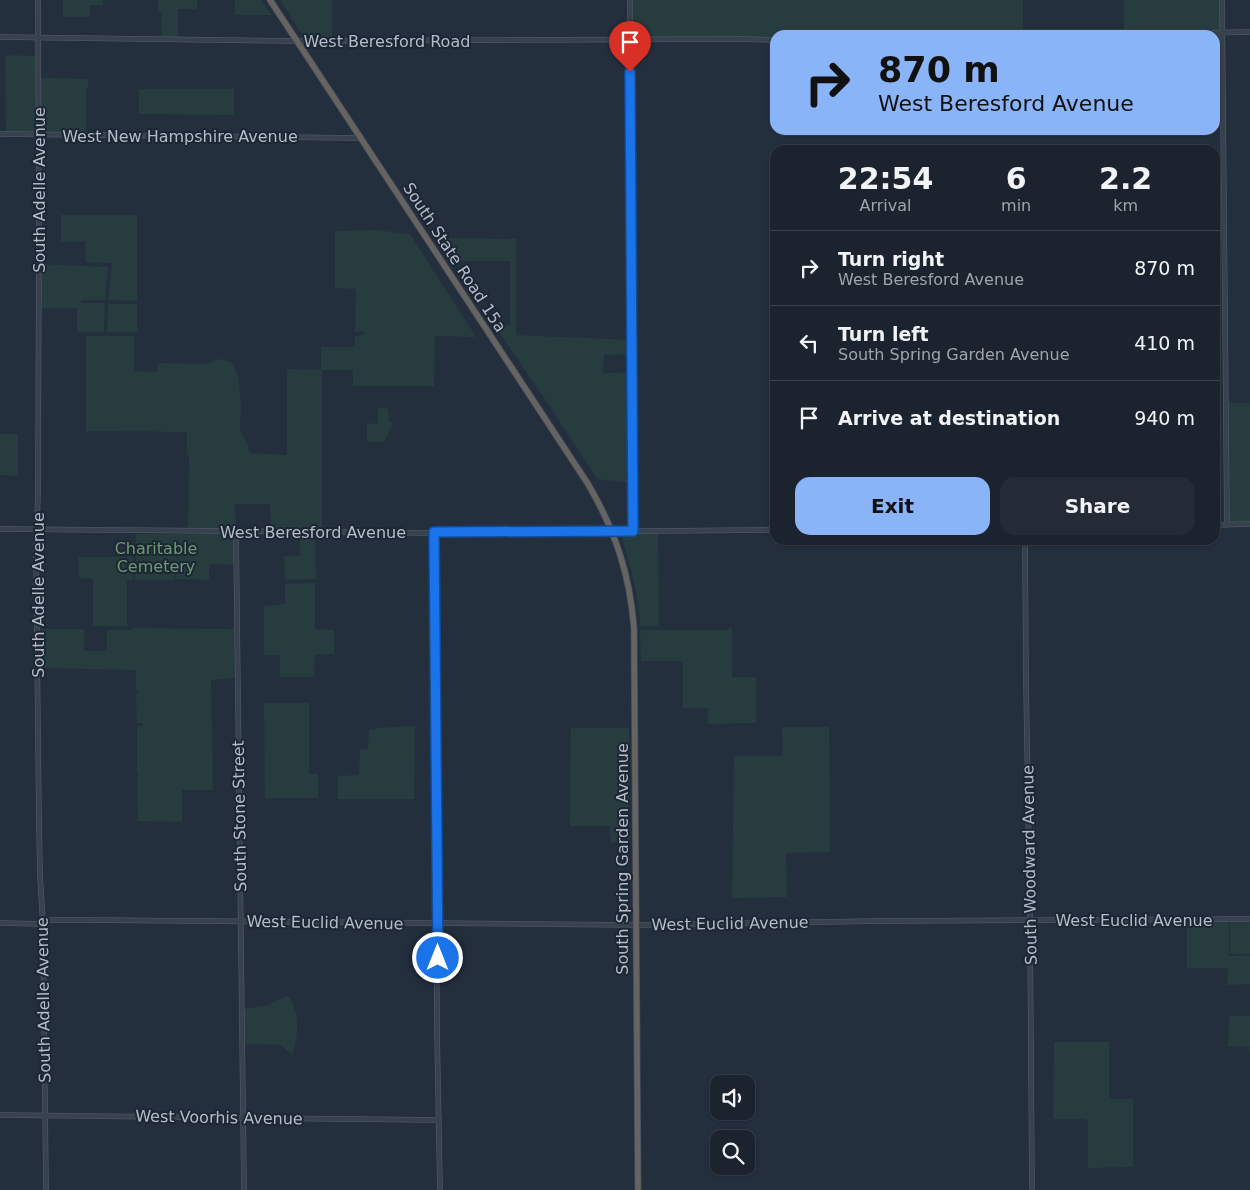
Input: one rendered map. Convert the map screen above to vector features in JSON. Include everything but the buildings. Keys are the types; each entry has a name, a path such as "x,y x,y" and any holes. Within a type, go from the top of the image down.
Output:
{"highway":[{"name":"South State Road 15a","path":"270,0 588,484 612,531"},
{"name":"South Spring Garden Avenue","path":"612,531 621,554 627,579 634,628 638,1190"}],"street":[{"name":"South Adelle Avenue","path":"38,0 40,135 36,554 46,1190"},
{"path":"630,0 633,531"},
{"path":"1222,0 1227,524"},
{"path":"1222,32 1250,32"},
{"name":"West Beresford Road","path":"0,36 297,41 770,40"},
{"name":"West New Hampshire Avenue","path":"0,134 360,138"},
{"path":"1220,524 1250,524"},
{"name":"West Beresford Avenue","path":"0,529 236,532 770,530"},
{"name":"South Stone Street","path":"236,532 244,1190"},
{"path":"434,532 440,1190"},
{"name":"South Woodward Avenue","path":"1025,545 1032,1190"},
{"name":"West Euclid Avenue","path":"0,923 43,924 48,920 636,925 891,921 1250,919"},
{"name":"West Voorhis Avenue","path":"0,1115 439,1120"}],"green space":[{"path":"63,0 103,0 103,5 90,5 90,17 63,17"},
{"path":"158,0 197,0 197,9 178,9 178,37 162,37 161,12 158,12"},
{"path":"235,0 261,0 272,15 235,15"},
{"path":"280,0 332,0 332,39 305,39"},
{"path":"632,0 1023,0 1023,30 770,30 770,38 632,38"},
{"path":"1124,0 1220,0 1220,30 1124,30"},
{"path":"5,55 37,56 38,133 6,132"},
{"path":"40,78 88,79 88,87 86,87 86,134 41,133"},
{"path":"139,89 234,89 234,115 139,114"},
{"path":"61,215 137,215 137,301 108,300 112,263 86,262 85,241 61,242"},
{"path":"375,230 410,234 476,337 435,336 434,386 353,386 353,370 322,370 322,530 271,530 270,504 235,504 236,530 188,530 189,456 187,455 187,432 86,431 86,336 134,336 134,371 157,372 158,363 206,364 221,359 231,362 238,376 241,402 240,430 250,453 287,455 287,369 321,370 321,347 355,347 355,336 364,335 364,331 355,332 356,289 335,288 335,231"},
{"path":"436,238 516,239 516,335 631,340 631,354 604,355 603,373 631,372 631,483 597,479 494,325 510,325 510,261 456,261"},
{"path":"41,264 108,267 105,300 81,300 81,303 105,303 104,332 77,332 77,308 40,308"},
{"path":"108,304 137,304 138,332 107,332"},
{"path":"1228,403 1250,403 1250,522 1230,522"},
{"path":"378,408 388,409 389,422 393,423 384,442 367,442 367,424 378,423"},
{"path":"0,434 18,434 18,476 0,475"},
{"path":"179,533 235,534 235,565 209,564 209,580 176,579"},
{"path":"620,533 658,533 659,626 640,626 633,579"},
{"name":"Charitable Cemetery","path":"136,534 179,534 175,580 135,580"},
{"path":"300,534 315,534 316,579 285,580 284,556 300,556"},
{"path":"78,557 134,557 133,579 127,580 127,626 93,626 93,579 79,578"},
{"path":"315,583 315,629 334,630 334,654 315,655 314,677 280,677 280,655 264,655 264,606 285,604 285,584"},
{"path":"732,627 732,677 756,677 756,723 708,724 708,708 683,708 683,661 641,661 640,630 725,630"},
{"path":"133,628 235,629 236,678 211,680 213,790 182,790 182,822 138,821 137,726 143,726 143,723 137,723 136,693 138,693 138,690 136,689 136,670 39,668 39,629 84,629 84,651 107,651 107,630 129,630"},
{"path":"264,703 309,703 309,774 318,774 318,798 265,798"},
{"path":"415,726 414,799 338,799 338,776 359,775 360,750 368,749 369,730"},
{"path":"782,727 829,727 830,852 786,853 787,897 732,898 734,756 783,756"},
{"path":"571,728 629,728 630,842 611,843 610,826 570,826"},
{"path":"1229,921 1229,954 1230,956 1250,955 1250,984 1227,985 1228,968 1187,968 1187,922"},
{"path":"1230,922 1250,922 1250,954 1230,954"},
{"path":"287,996 294,1007 297,1024 296,1041 292,1055 281,1045 244,1045 244,1009 265,1006"},
{"path":"1230,1016 1250,1016 1250,1056 1249,1046 1228,1047"},
{"path":"1054,1042 1109,1042 1109,1099 1133,1099 1133,1167 1088,1168 1088,1122 1085,1119 1053,1119"}],"route":[{"path":"438,958 434,532 633,531 630,72"}]}
